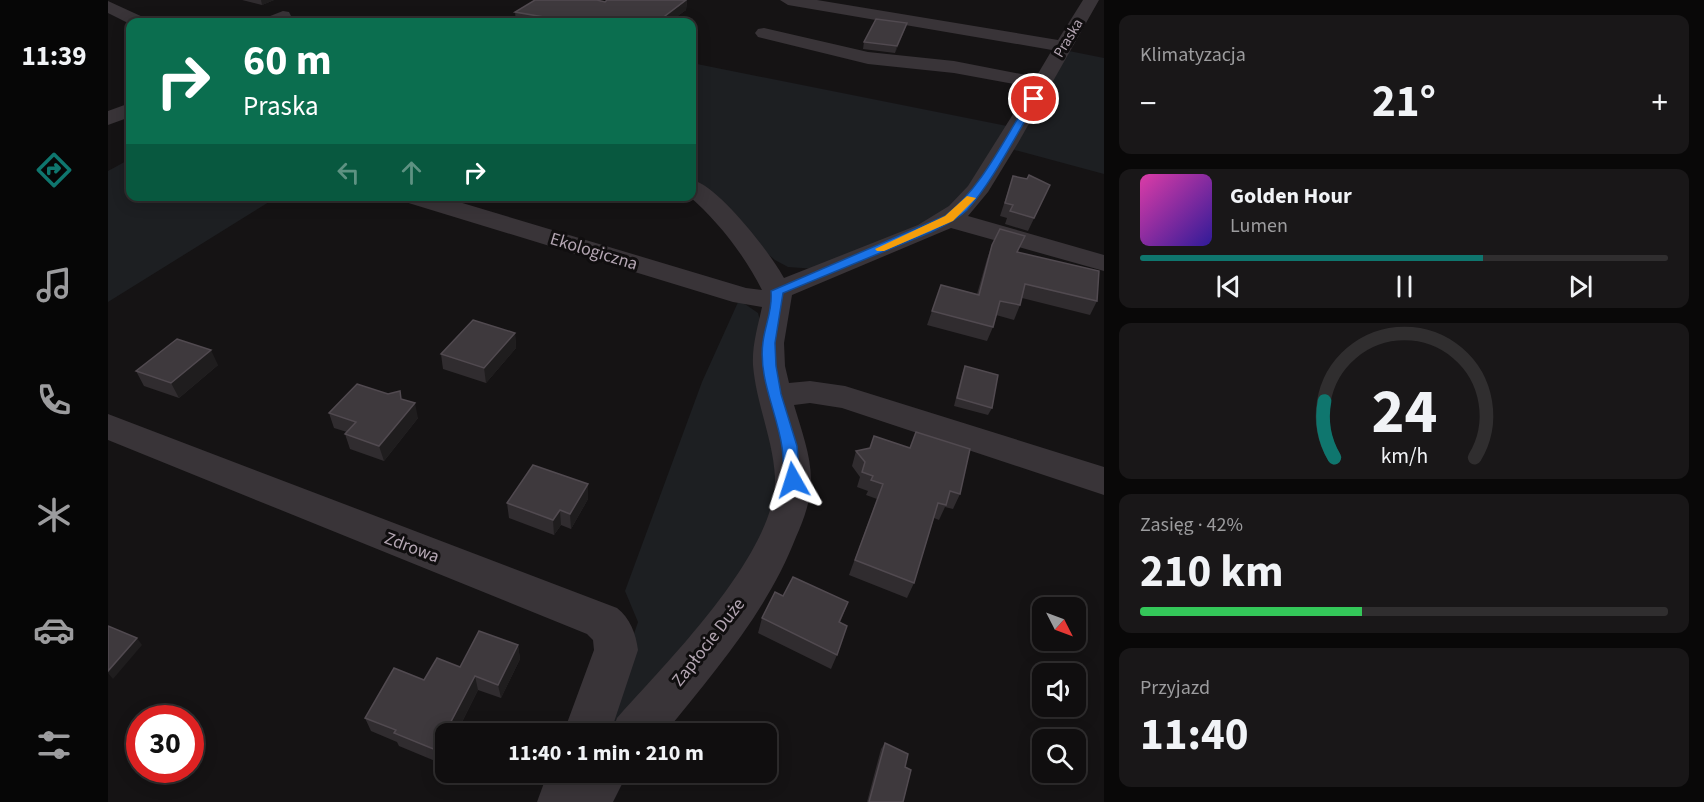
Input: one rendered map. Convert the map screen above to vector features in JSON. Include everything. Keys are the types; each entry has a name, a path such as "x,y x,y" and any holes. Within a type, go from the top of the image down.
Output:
{"street":[{"path":"788,0 1062,46"},
{"name":"Praska","path":"778,296 927,230 949,219 962,208 976,192 1091,0"},
{"path":"108,6 130,18"},
{"path":"108,23 126,21"},
{"path":"765,33 876,60 954,67 1042,84"},
{"path":"108,119 126,111"},
{"path":"696,190 713,204 749,248 767,272 778,296"},
{"name":"Ekologiczna","path":"428,201 743,296 778,296"},
{"path":"949,219 1104,263"},
{"name":"Zapłocie Duże","path":"643,723 730,620 768,559 788,511 793,480 789,446 770,366 769,343 778,296"},
{"path":"775,394 810,393 845,398 1104,481"},
{"name":"Zdrowa","path":"108,426 602,621 611,627 616,650 590,723"},
{"path":"562,802 568,783"},
{"path":"585,802 597,783"}],"shaded area":[{"path":"1069,51 1104,58 1104,174 1011,149 1034,115"},
{"path":"696,64 1007,126 968,190 953,205 920,226 816,269 788,267 775,260 757,245 708,190 696,182"},
{"path":"126,161 126,201 271,201 108,302 108,171"},
{"path":"739,300 758,313 762,328 780,487 754,558 629,723 604,723 638,622 625,591 702,382"}],"building":[{"path":"535,0 605,2 607,0 686,0 662,18 550,18 515,12"},
{"path":"876,19 907,23 897,46 864,42"},
{"path":"1029,175 1050,185 1034,218 1010,211 1013,205 1005,203 1013,176 1027,179"},
{"path":"1000,229 1025,236 1017,252 1099,271 1097,301 1025,284 1020,305 1000,301 993,327 932,311 941,285 979,295 992,245"},
{"path":"473,320 515,333 484,368 441,354"},
{"path":"177,339 211,350 171,383 136,371"},
{"path":"965,366 998,375 992,408 957,398"},
{"path":"357,384 388,394 400,391 401,399 415,403 379,446 345,434 356,422 329,413"},
{"path":"916,432 970,449 960,494 950,491 946,505 938,503 914,583 855,560 883,484 871,480 873,476 862,472 865,462 856,451 870,448 874,436 910,448"},
{"path":"533,465 588,484 570,514 560,510 553,520 507,503"},
{"path":"793,577 848,602 839,622 847,626 837,655 762,618 775,592 783,596"},
{"path":"108,626 137,638 108,671"},
{"path":"479,631 518,645 498,685 475,676 450,723 435,723 435,750 394,733 396,730 365,718 394,668 424,680 437,658 460,667"},
{"path":"885,743 908,754 905,767 911,770 903,802 869,802"}],"slow traffic":[{"path":"881,249 949,219 971,198"}],"route":[{"path":"793,480 789,446 770,366 769,343 778,300 777,291 949,219 976,192 1034,99"}]}
